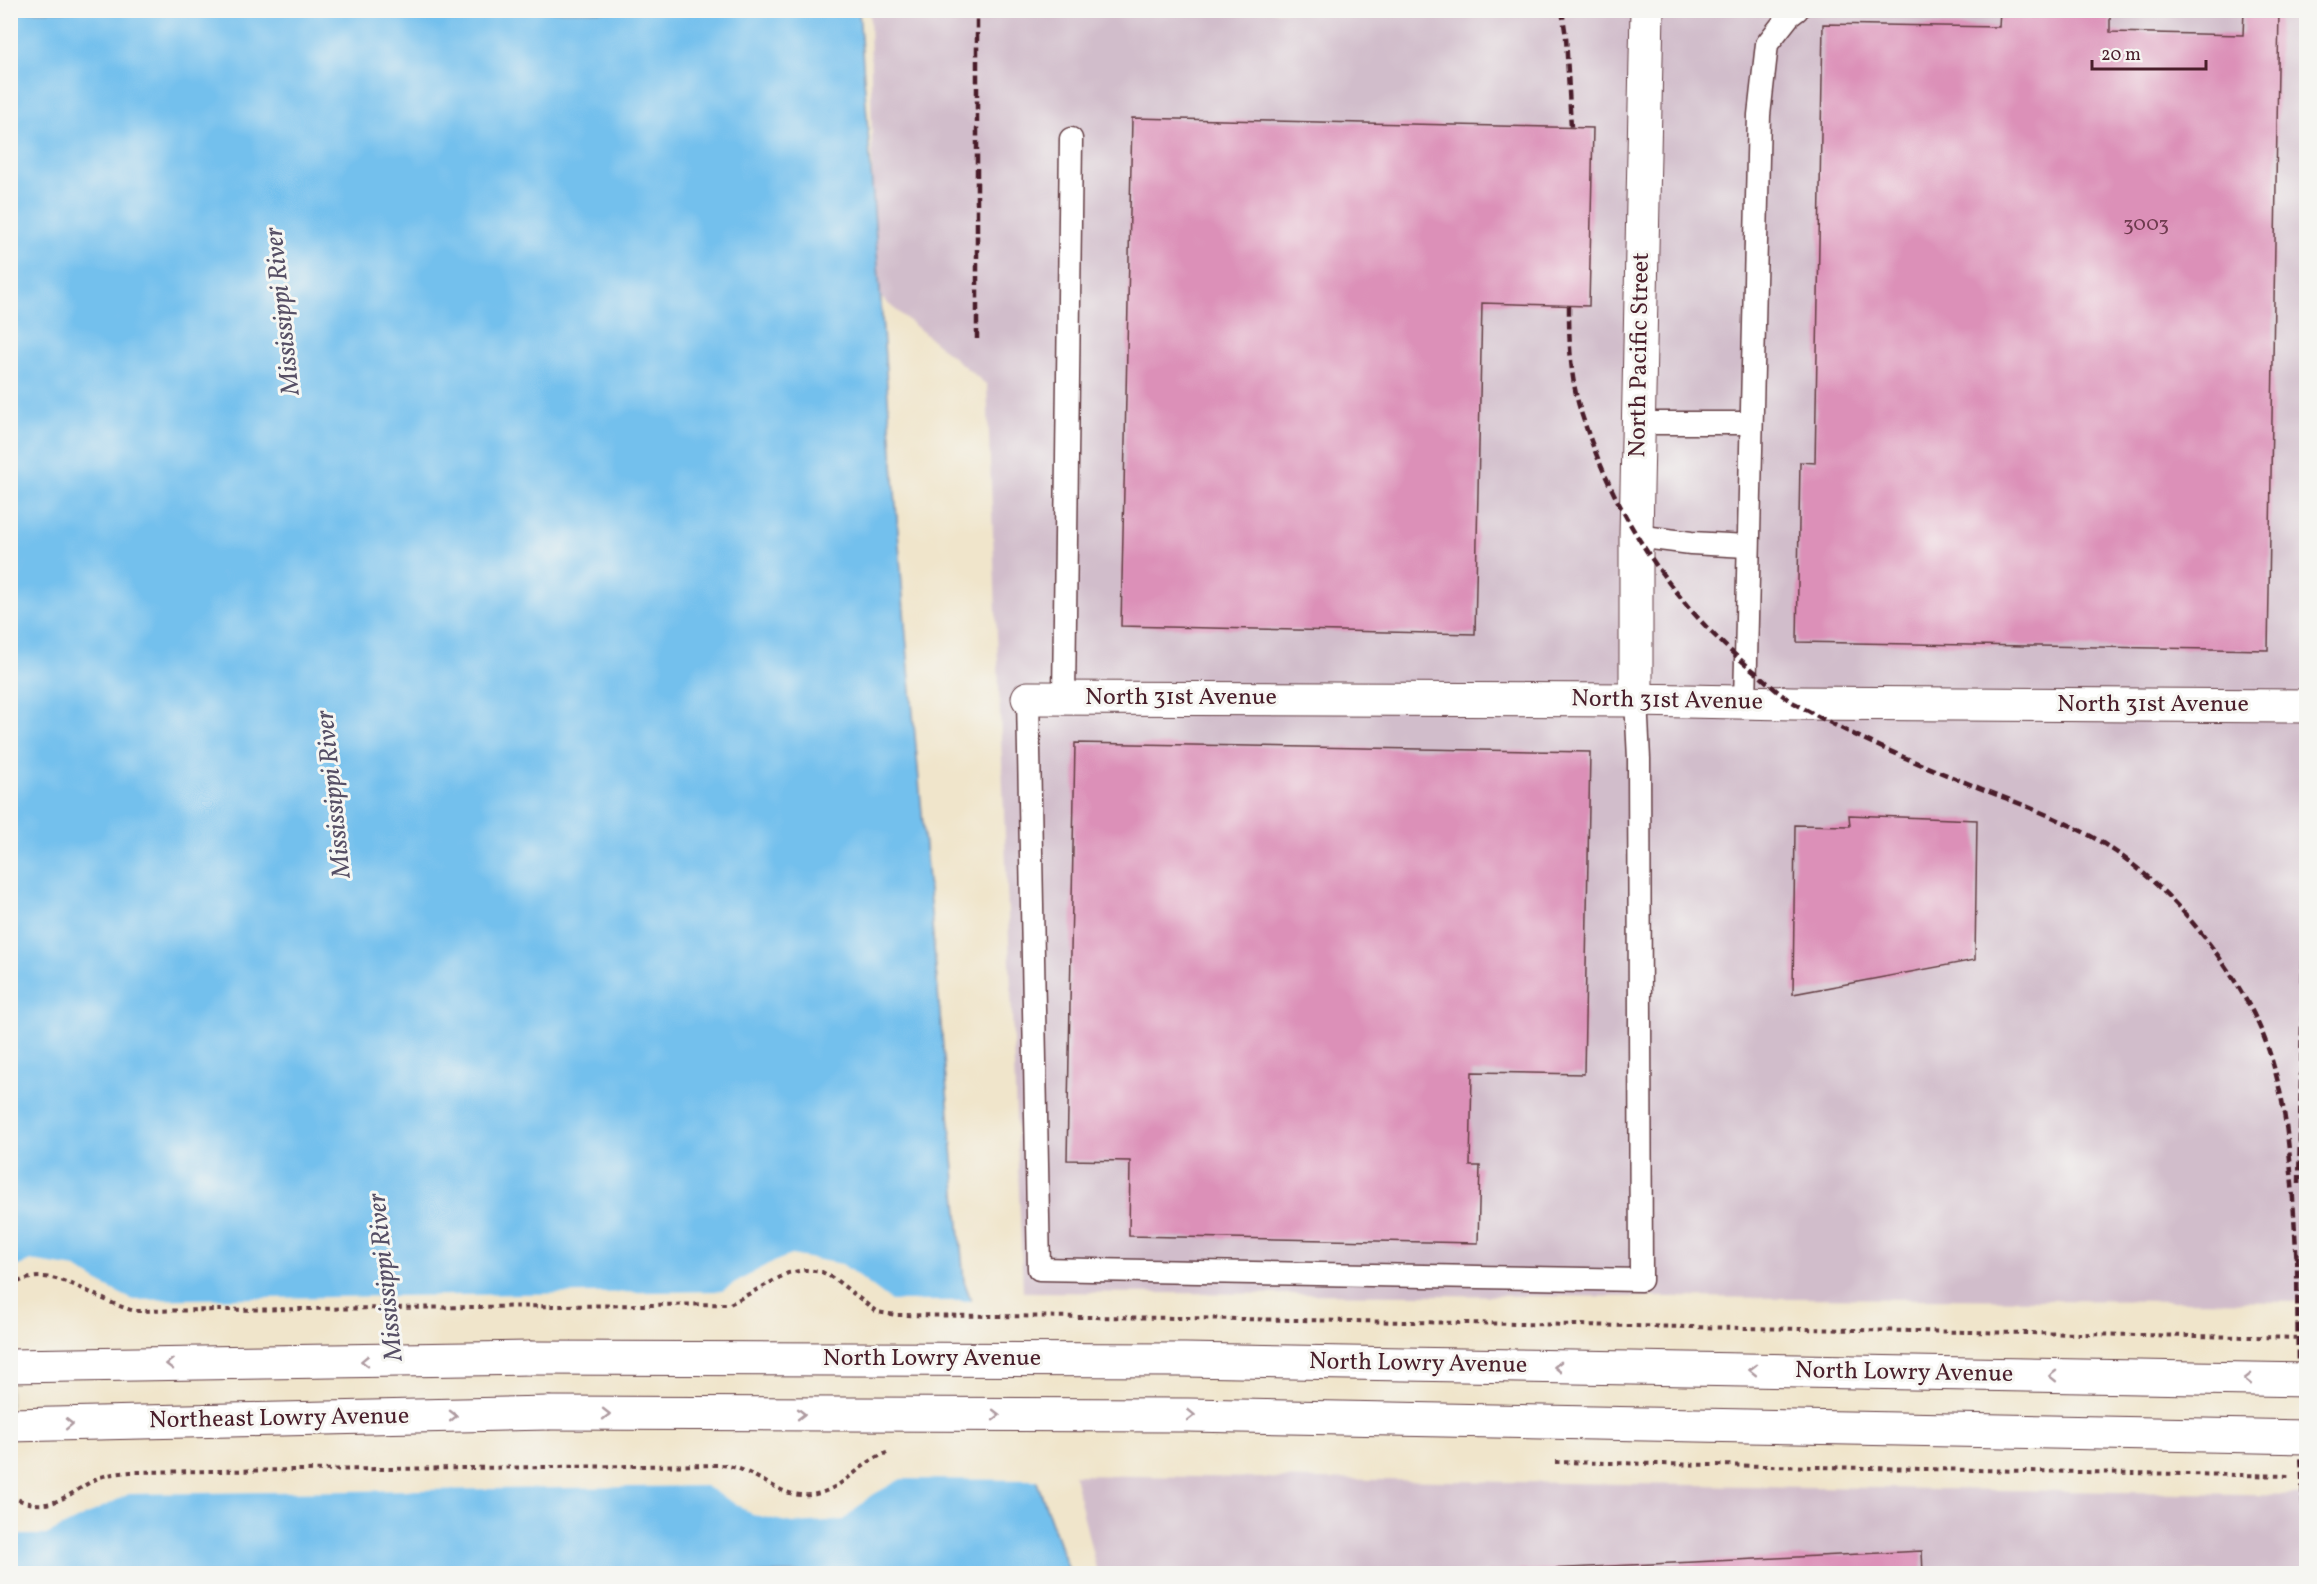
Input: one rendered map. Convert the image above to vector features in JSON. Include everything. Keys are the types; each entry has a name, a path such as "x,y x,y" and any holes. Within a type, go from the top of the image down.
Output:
{"main road":[{"name":"North Pacific Street","path":"1636,700 1636,536 1647,10"},
{"name":"North 31st Avenue","path":"1028,698 1636,700 2307,706"},
{"name":"North Lowry Avenue","path":"10,1366 529,1358 1185,1360 2307,1380"},
{"name":"Northeast Lowry Avenue","path":"10,1425 548,1413 1200,1415 2307,1437"}],"lane":[{"path":"1745,702 1759,115 1767,44 1789,16 1797,10"},
{"path":"1064,697 1071,139"},
{"path":"1638,423 1750,423"},
{"path":"1636,536 1691,543 1747,546"},
{"path":"1028,698 1040,1269 1641,1280 1639,759 1636,700"}],"path":[{"path":"10,1287 34,1276 51,1277 68,1282 119,1308 136,1311 730,1304 788,1273 806,1270 822,1272 836,1280 877,1312 896,1315 1208,1318 2307,1338"},
{"path":"10,1496 23,1502 52,1503 67,1498 96,1479 131,1472 720,1466 731,1466 785,1493 804,1496 837,1486 867,1462 894,1451"},
{"path":"1552,1462 2296,1476"}],"shaded area":[{"path":"870,11 2306,11 2306,1302 1023,1292 987,385 874,292"},
{"path":"1074,1475 2306,1495 2306,1573 1097,1573"}],"water":[{"name":"Mississippi River","path":"11,11 859,11 905,624 964,1281 1070,1573 11,1574"}],"pier":[{"path":"791,1255 842,1264 891,1301 974,1301 1039,1480 901,1479 869,1497 844,1520 792,1523 754,1515 705,1486 129,1494 46,1535 11,1535 11,1269 31,1261 76,1268 133,1300 722,1291 768,1264"}],"building":[{"path":"2000,10 2110,10 2110,32 2243,35 2244,10 2279,10 2268,650 1797,642 1800,462 1815,463 1823,24 1999,27"},
{"path":"1132,118 1593,128 1589,306 1482,303 1475,634 1121,626"},
{"path":"1075,743 1590,752 1584,1074 1472,1072 1470,1166 1480,1166 1478,1243 1129,1236 1130,1161 1067,1160"},
{"path":"1849,815 1977,820 1975,960 1793,994 1795,825 1850,826"},
{"path":"1922,1551 1923,1574 1488,1574 1488,1572"}],"railway":[{"path":"977,10 977,339"},
{"path":"1562,10 1566,37 1571,127"},
{"path":"1569,306 1574,384 1580,409 1610,485 1650,556 1700,620 1729,649 1786,698 1836,726 1920,764 2041,812 2099,841 2137,868 2156,885 2175,903 2209,943 2251,1009 2265,1039 2275,1070 2282,1101 2291,1167 2297,1264"},
{"path":"2299,1184 2306,812"},
{"path":"2297,1256 2298,1379 2306,1574"}]}
